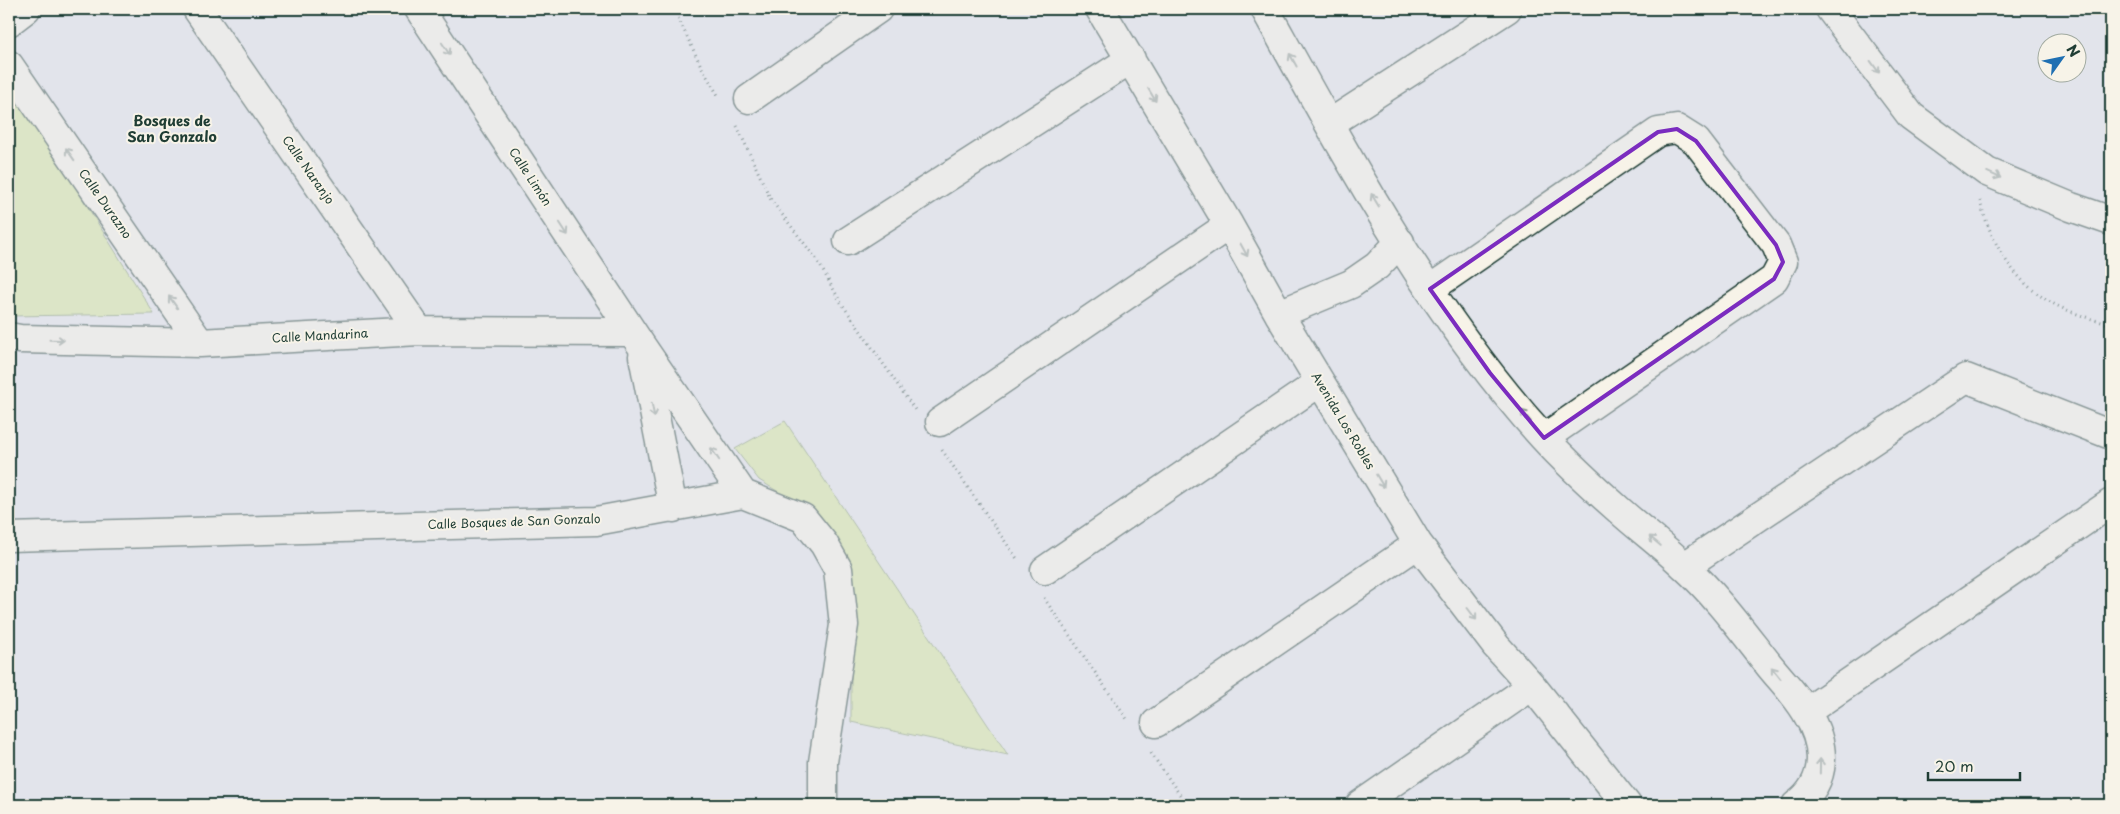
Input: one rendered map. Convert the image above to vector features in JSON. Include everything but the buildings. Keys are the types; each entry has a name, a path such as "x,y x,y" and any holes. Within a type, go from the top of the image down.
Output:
{"street":[{"path":"9,22 26,9"},
{"name":"Calle Naranjo","path":"197,9 419,331"},
{"name":"Calle Limón","path":"419,9 636,339 743,494"},
{"path":"749,99 878,9"},
{"name":"Avenida Los Robles","path":"1100,9 1230,225 1279,314 1418,544 1496,646 1532,686 1626,805"},
{"path":"1264,9 1329,124 1400,242 1430,289 1490,373 1544,438 1618,510 1685,566 1728,612 1806,712 1821,744 1820,776 1806,798 1796,805"},
{"path":"1329,124 1507,9"},
{"path":"1842,15 1911,116 1987,172 2071,207 2111,220"},
{"path":"848,241 1131,59"},
{"name":"Calle Durazno","path":"9,66 200,342"},
{"path":"1430,289 1658,132 1677,129 1696,141 1770,238 1783,262 1774,279 1544,438"},
{"path":"940,422 1230,225"},
{"path":"1279,314 1351,284 1377,266 1400,242"},
{"name":"Calle Mandarina","path":"9,337 20,339 200,342 419,331 636,339"},
{"name":"Calle Limón","path":"636,339 673,508"},
{"path":"1685,566 1966,378 2111,435"},
{"path":"1045,570 1320,382"},
{"path":"743,494 803,518 824,544 838,569 844,625 823,762 823,805"},
{"name":"Calle Bosques de San Gonzalo","path":"9,537 596,520 673,508 743,494"},
{"path":"1806,712 2111,503"},
{"path":"1156,723 1418,544"},
{"path":"1360,805 1532,686"}],"path":[{"path":"1987,172 1980,191 1980,200 1986,224 2004,260 2027,285 2053,304 2111,325"}],"highlighted area":[{"path":"1677,129 1696,141 1776,245 1783,262 1774,279 1544,438 1490,373 1430,289 1658,132"}],"green space":[{"path":"9,80 154,314 9,316"},
{"path":"785,421 1008,755 851,722 851,587 815,514 759,480 735,449"}],"district":[{"name":"Bosques de San Gonzalo","path":"172,130"}]}
